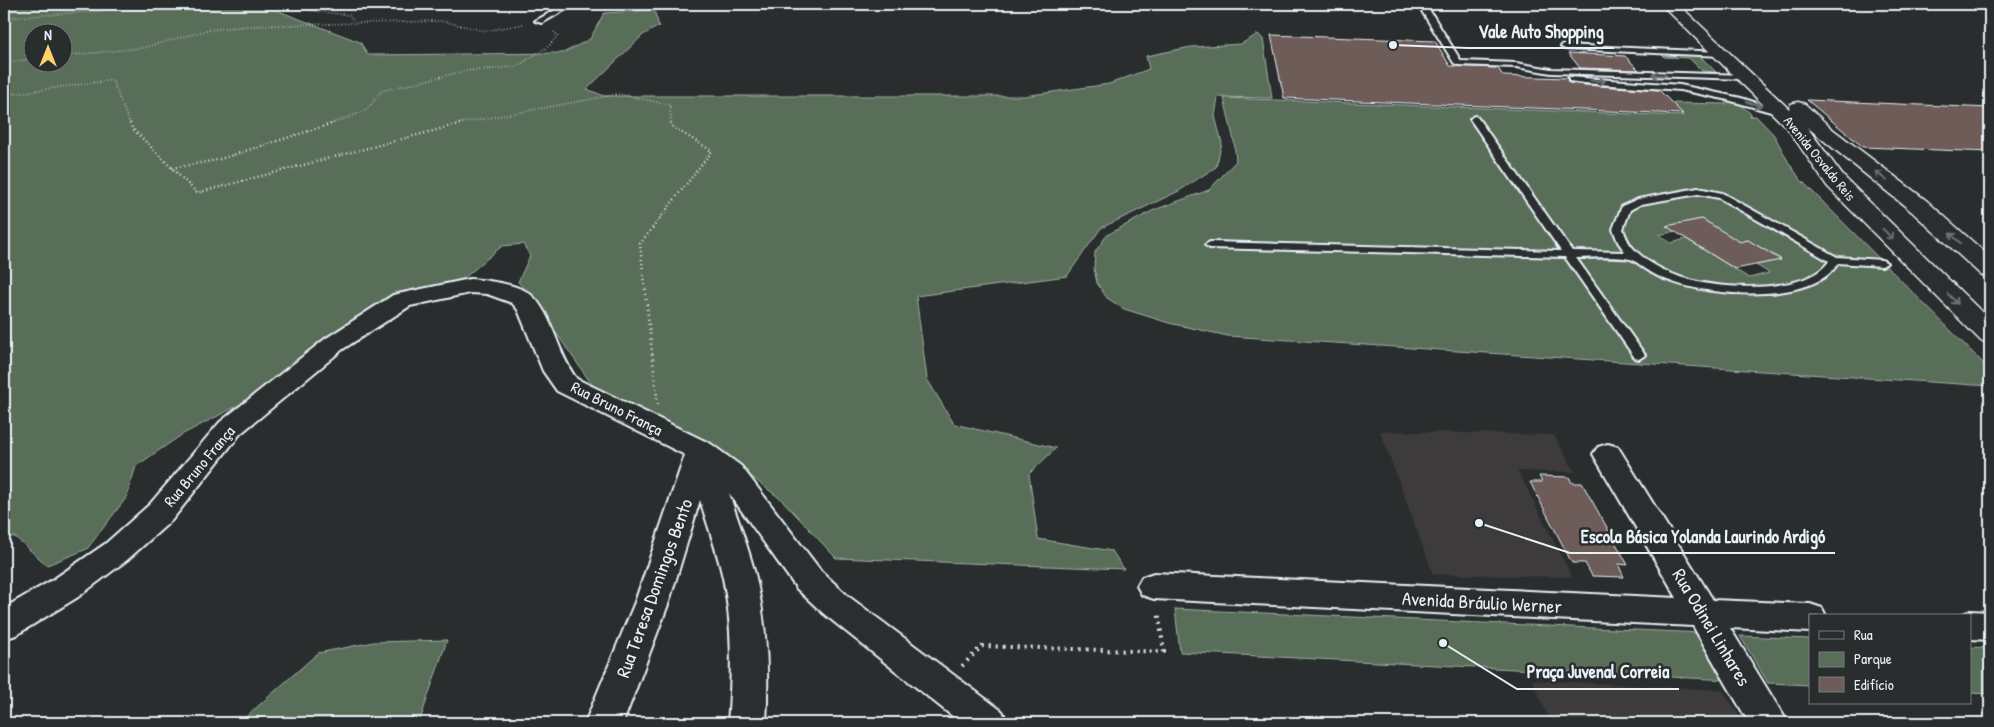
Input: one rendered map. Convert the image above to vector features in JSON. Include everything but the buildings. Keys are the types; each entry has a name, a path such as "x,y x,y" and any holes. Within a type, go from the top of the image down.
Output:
{"main road":[{"name":"Avenida Osvaldo Reis","path":"1669,4 1782,112 1806,138 1835,181 1990,335"},
{"name":"Avenida Osvaldo Reis","path":"1685,4 1812,122 1919,206 1990,270"},
{"path":"1857,204 1863,200 1880,199 1919,206"}],"street":[{"name":"Rua Bruno França","path":"4,625 66,588 116,552 161,512 230,428 334,344 402,300 470,286 490,287 521,298 530,309 556,371 567,385 700,451 730,473 809,580 836,606 942,685 989,723"},
{"name":"Rua Teresa Domingos Bento","path":"604,723 655,594 700,451"},
{"path":"700,451 739,578 746,620 750,670 746,723"},
{"name":"Rua Odinei Linhares","path":"1608,454 1769,723"},
{"name":"Avenida Bráulio Werner","path":"1154,586 1809,618"},
{"path":"1972,625 1990,626"}],"lane":[{"path":"539,21 571,4"},
{"path":"1424,8 1458,63 1499,64 1542,71 1577,80 1663,85 1727,96 1782,112"},
{"path":"1565,47 1722,54"},
{"path":"1542,71 1746,77"},
{"path":"1474,119 1639,355"},
{"path":"1835,260 1828,271 1811,280 1750,291 1716,288 1681,282 1657,270 1635,256 1624,244 1618,229 1626,208 1638,202 1698,192 1722,196 1835,260 1882,262"},
{"path":"1210,245 1635,256"}],"path":[{"path":"4,18 98,11 145,4"},
{"path":"278,4 282,7 350,15 354,22"},
{"path":"72,55 142,48 216,30 248,26 441,21 486,31 539,21 558,35 549,46 516,68 465,71 381,91 367,110 309,132 261,145 217,160 172,168"},
{"path":"4,63 22,60"},
{"path":"4,95 112,80 132,128 197,193 455,124 619,94 670,105 671,126 712,151 640,244 661,431"},
{"path":"942,685 982,646 1164,652 1154,586"}],"shaded area":[{"path":"1380,431 1554,435 1575,472 1518,471 1572,577 1433,574"},
{"path":"1532,680 1722,690 1744,723 1551,723"}],"green space":[{"path":"4,4 274,4 281,12 360,42 368,55 563,53 590,39 604,13 654,10 659,26 643,35 587,89 604,96 1024,96 1109,84 1149,69 1146,56 1191,47 1241,44 1258,34 1263,39 1272,98 1218,97 1215,116 1222,143 1216,167 1179,191 1101,228 1067,276 916,296 927,379 954,424 1056,448 1029,474 1038,539 1112,551 1124,569 836,558 782,500 702,439 595,389 530,295 518,282 530,256 523,244 502,246 457,284 382,303 260,394 183,434 136,466 126,498 87,549 47,565 15,537 4,536"},
{"path":"1661,54 1700,56 1716,72 1702,71 1689,58 1664,57"},
{"path":"1224,98 1683,116 1672,103 1727,104 1721,98 1739,103 1752,115 1749,116 1756,116 1774,135 1800,179 1990,370 1990,386 1228,336 1169,323 1124,309 1107,298 1097,283 1094,269 1095,252 1107,235 1154,210 1209,190 1236,161 1234,141","holes":["1702,219 1740,242 1748,240 1781,259 1756,265 1769,273 1749,278 1686,239 1671,243 1659,235 1675,231 1667,226"]},
{"path":"1175,609 1702,633 1730,680 1180,652"},
{"path":"1740,636 1809,639 1809,685 1768,683"},
{"path":"447,640 419,723 239,723 318,653 374,642"},
{"path":"1972,647 1990,648 1990,694 1972,693"}],"place":[{"name":"Vale Auto Shopping","path":"1393,45"},
{"name":"Escola Básica Yolanda Laurindo Ardigó","path":"1479,523"},
{"name":"Praça Juvenal Correia","path":"1443,643"}]}
